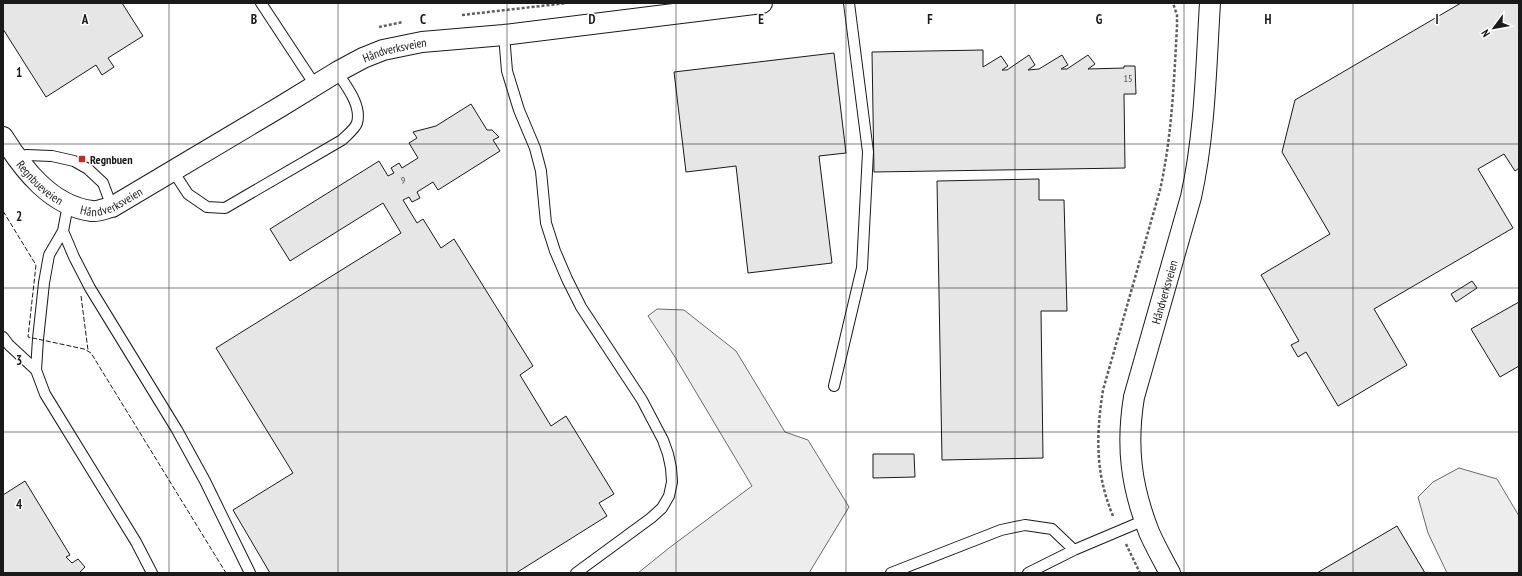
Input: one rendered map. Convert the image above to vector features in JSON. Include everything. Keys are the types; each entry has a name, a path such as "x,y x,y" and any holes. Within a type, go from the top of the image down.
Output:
{"street":[{"name":"Håndverksveien","path":"68,205 93,212 112,207 337,72 363,58 383,50 422,42 504,35 762,3"},
{"name":"Håndverksveien","path":"1170,573 1150,533 1140,506 1131,463 1129,444 1130,421 1134,397 1197,169 1205,91 1210,3"},
{"name":"Regnbueveien","path":"3,137 17,159 41,186 68,205"}],"lane":[{"path":"261,3 315,85"},
{"path":"834,386 862,268 868,152 849,3"},
{"path":"504,35 507,70 519,110 535,148 540,171 546,223 555,251 581,307 642,400 663,440 671,468 672,482 669,496 662,508 651,518 576,573"},
{"path":"173,171 188,194 207,207 226,208 342,140 356,124 358,111 352,96 337,72"},
{"path":"17,159 26,155 52,156 74,161 88,169 104,183 112,207"},
{"path":"68,205 63,231 49,255 39,325 36,370 45,394 136,542 152,573"},
{"path":"63,231 90,288 177,430 205,481 250,573"},
{"path":"3,337 9,345 36,370"},
{"path":"1028,573 1074,550 1145,520"},
{"path":"891,573 1001,530 1025,525 1052,529 1074,550"}],"path":[{"path":"1140,573 1107,501 1102,485 1098,418 1103,390 1160,190 1166,164 1171,120 1177,26 1177,15 1173,3"}],"shaded area":[{"path":"657,309 684,310 736,351 785,432 808,440 849,507 809,573 638,573 752,486 675,357 648,316"},
{"path":"1459,468 1497,479 1519,516 1519,573 1447,573 1428,533 1418,497 1433,482"}],"building":[{"path":"3,3 122,3 143,36 108,58 114,67 102,75 96,65 46,97 3,29"},
{"path":"1461,3 1519,3 1519,168 1515,171 1504,154 1478,169 1513,228 1374,309 1407,365 1338,406 1306,352 1298,357 1291,345 1299,341 1261,275 1330,234 1282,152 1295,100"},
{"path":"983,50 983,67 1001,56 1008,66 1002,70 1007,70 1029,55 1035,65 1028,70 1039,69 1062,55 1068,65 1061,69 1067,69 1088,55 1095,64 1088,69 1124,68 1124,66 1135,66 1136,94 1124,94 1125,168 874,172 872,52"},
{"path":"834,53 846,153 819,156 832,263 748,273 736,166 686,172 674,72"},
{"path":"471,104 487,130 492,130 499,137 493,140 500,151 438,190 433,182 417,192 420,198 412,202 409,197 403,200 417,223 423,219 441,248 454,239 533,366 520,375 551,426 566,416 614,494 599,503 607,516 516,573 270,573 233,510 293,473 216,348 401,233 383,203 290,261 270,229 379,161 388,176 394,173 391,168 399,163 402,168 418,158 409,143 417,138 413,132 436,126"},
{"path":"1039,179 1039,200 1064,200 1067,311 1041,311 1043,458 942,460 937,181"},
{"path":"1472,281 1477,288 1456,302 1451,294"},
{"path":"1519,302 1519,366 1500,377 1471,329"},
{"path":"873,454 914,454 915,477 873,478"},
{"path":"25,481 70,555 66,557 72,563 78,559 85,567 80,573 3,573 3,495"},
{"path":"1397,526 1425,573 1317,573"}],"fence":[{"path":"3,211 36,265 28,337 84,349 91,353 226,573"},
{"path":"81,296 88,350"}],"place":[{"name":"Regnbuen","path":"82,159"}]}
